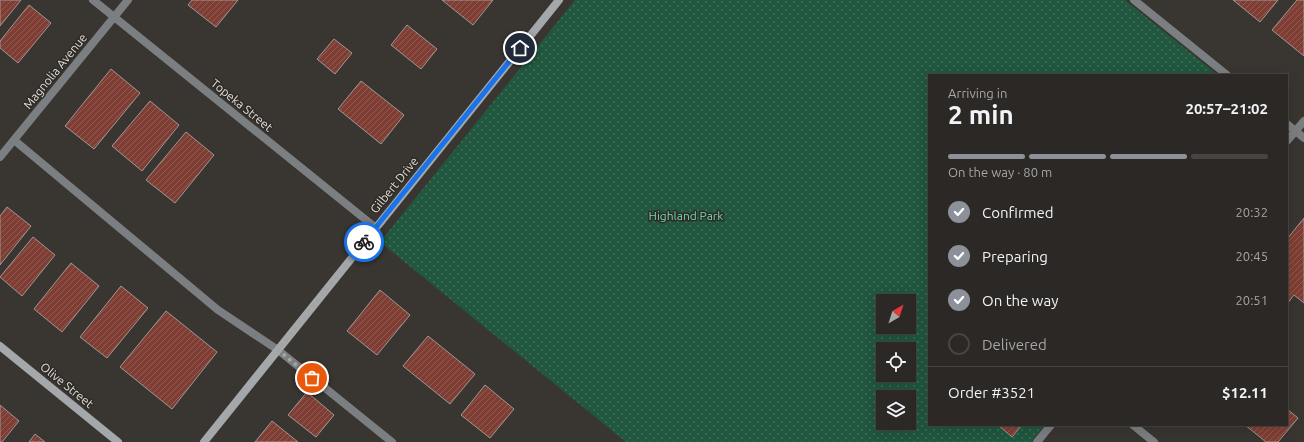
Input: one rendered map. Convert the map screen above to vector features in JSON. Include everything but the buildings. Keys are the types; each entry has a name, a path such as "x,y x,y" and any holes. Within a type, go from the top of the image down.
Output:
{"street":[{"name":"Topeka Street","path":"93,0 376,228"},
{"name":"Magnolia Avenue","path":"0,157 128,0"},
{"name":"Gilbert Drive","path":"204,442 558,0"},
{"path":"1134,0 1226,74"},
{"path":"1288,141 1304,121"},
{"path":"1288,125 1304,138"},
{"path":"14,140 218,310 278,350 392,442"},
{"name":"Olive Street","path":"0,346 118,442"},
{"path":"1037,442 1050,426"},
{"path":"1134,426 1154,442"}],"green space":[{"name":"Highland Park","path":"575,0 1125,0 1217,74 928,74 928,426 1044,426 1031,442 626,442 380,242"}],"way so far":[{"path":"312,378 278,350 364,242"}],"route":[{"path":"364,242 520,48"}]}
